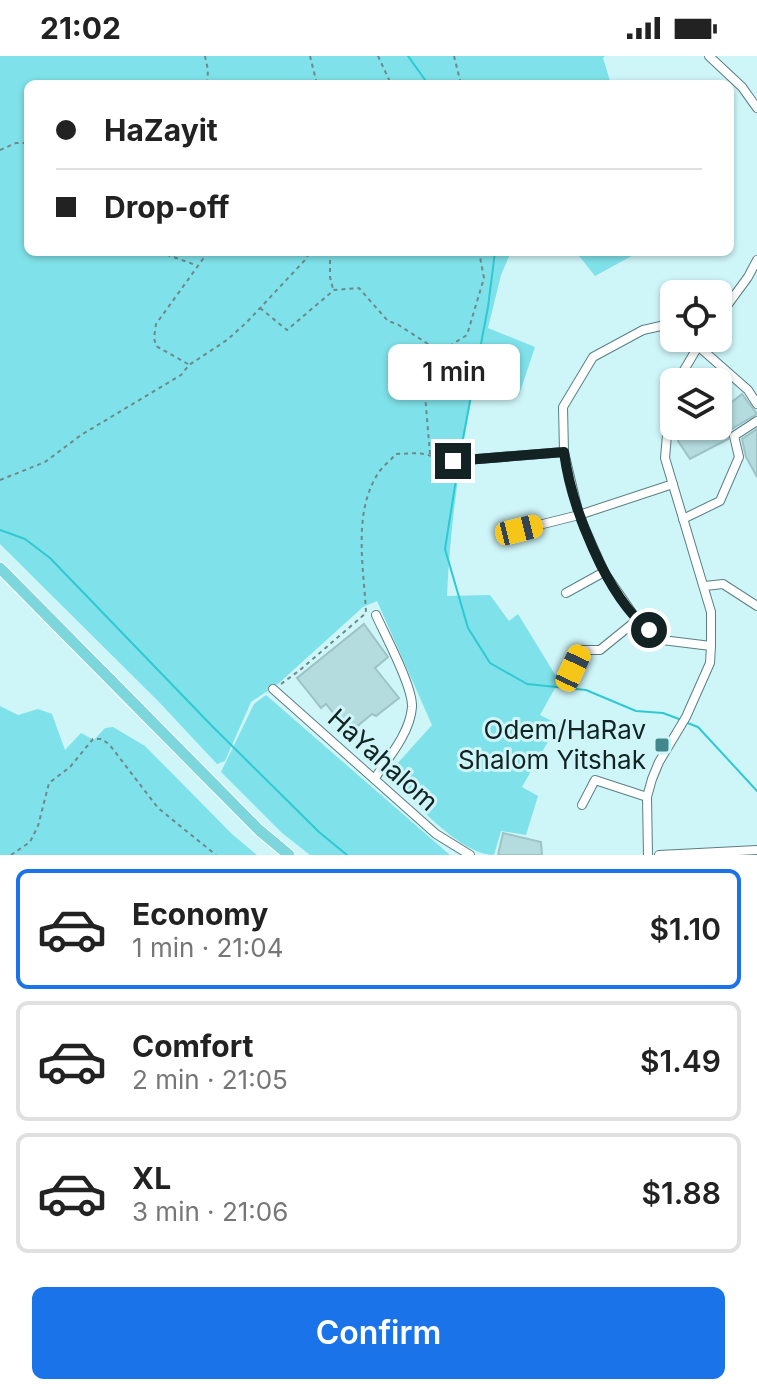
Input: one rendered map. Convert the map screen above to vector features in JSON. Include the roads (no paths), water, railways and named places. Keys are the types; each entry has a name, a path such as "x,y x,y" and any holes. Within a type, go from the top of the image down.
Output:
{"main road":[{"path":"0,568 259,830 289,855"}],"street":[{"path":"709,56 742,87 757,108"},
{"path":"732,299 757,260"},
{"path":"660,326 643,330 593,357 563,407 564,452 579,515 604,572 637,620 662,640 711,646"},
{"path":"710,352 748,390 757,404"},
{"path":"683,519 720,501 739,457 734,436 757,421"},
{"path":"648,855 647,797 659,762 684,722 710,663 711,646 711,612 665,458 667,440"},
{"path":"453,461 564,452"},
{"path":"519,530 579,515 673,484"},
{"path":"566,593 604,572"},
{"path":"705,586 723,584 757,606"},
{"path":"375,778 404,733 412,705 400,665 376,615"},
{"path":"573,668 581,650 600,650 637,620"},
{"name":"HaYahalom","path":"273,689 436,834 470,855"},
{"path":"582,805 595,780 647,797"},
{"path":"659,855 757,850"}],"waterway":[{"path":"408,56 425,80"},
{"path":"460,454 494,256"},
{"path":"458,467 445,549 468,628 490,663 527,684 586,690 636,711 663,713 679,719"},
{"path":"0,530 25,539 50,558 211,725 319,832 347,855"},
{"path":"685,722 698,727 757,791"}],"place":[{"name":"Odem/HaRav Shalom Yitshak","path":"662,745"}]}
